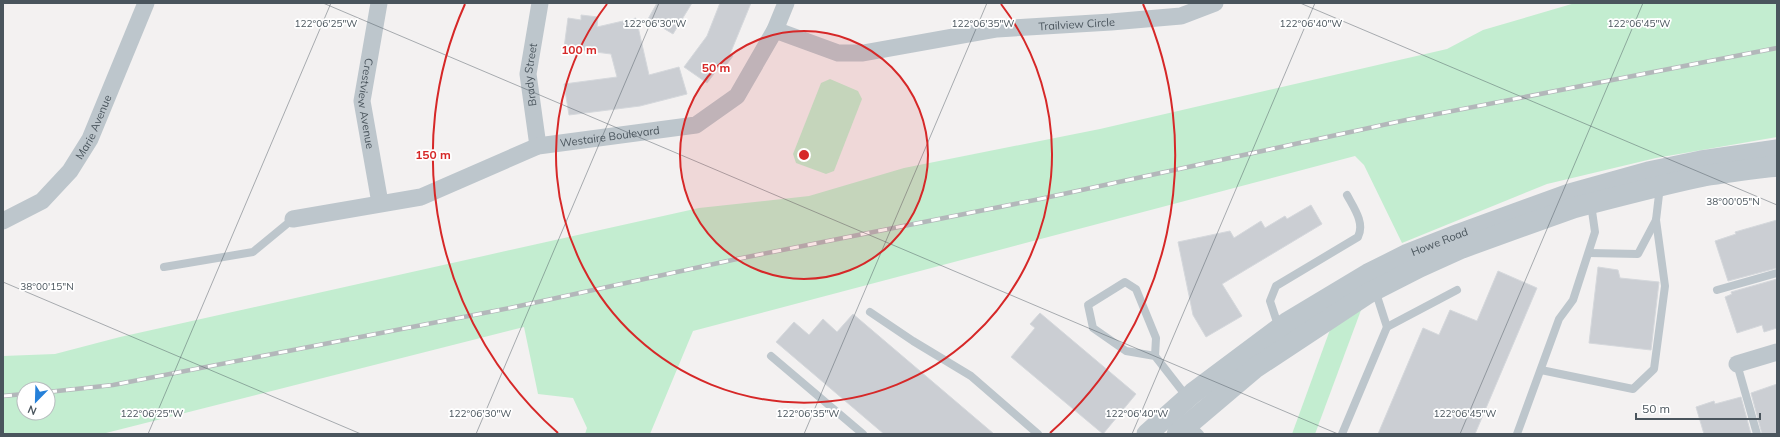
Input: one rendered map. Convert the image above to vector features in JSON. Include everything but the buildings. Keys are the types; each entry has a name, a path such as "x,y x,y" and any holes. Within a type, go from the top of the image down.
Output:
{"street":[{"name":"Marie Avenue","path":"3,222 42,200 70,171 90,139 146,3"},
{"name":"Crestview Avenue","path":"379,3 362,101 380,203"},
{"name":"Brady Street","path":"538,146 528,74 540,3"},
{"name":"Westaire Boulevard","path":"293,219 421,197 538,146 696,126 737,96 775,30 786,3"},
{"name":"Trailview Circle","path":"775,30 838,53 863,53 997,29 1181,16 1215,3"},
{"name":"Howe Road","path":"1147,434 1188,398 1279,329 1368,274 1408,254 1569,194 1648,172 1701,160 1777,150"},
{"name":"Howe Road","path":"1189,431 1254,368 1375,290 1462,248 1573,208 1705,176 1777,166"},
{"path":"1737,364 1777,352"}],"lane":[{"path":"1541,370 1634,389 1654,369 1665,286 1656,220 1660,186"},
{"path":"1279,329 1270,301 1276,286 1358,237 1361,231 1360,222 1347,195"},
{"path":"1517,434 1558,319 1573,300 1589,253 1595,232 1591,204"},
{"path":"164,266 253,252 293,219"},
{"path":"1589,253 1638,254 1656,220"},
{"path":"1716,290 1777,273"},
{"path":"1155,356 1126,351 1094,328 1088,304 1125,282 1136,289 1156,338 1155,356 1188,398"},
{"path":"1375,290 1387,327"},
{"path":"1342,434 1387,327 1457,290"},
{"path":"870,312 913,341 972,376 1038,434"},
{"path":"771,356 863,434"},
{"path":"1737,364 1757,434"}],"green space":[{"path":"1575,3 1777,3 1777,137 1656,158 1547,184 1402,243 1364,165 1355,156 693,331 650,434 585,434 587,428 573,398 538,394 524,327 102,434 3,434 3,356 55,354 120,337 699,208 809,196 904,168 1100,129 1447,49 1483,30"},
{"path":"830,79 858,91 862,99 834,171 826,174 796,163 793,154 821,83"},
{"path":"1367,294 1315,434 1292,434 1335,316"}],"railway":[{"path":"56,391 113,385 510,308 737,259 1040,199 1406,120 1777,48"},
{"path":"3,396 16,395"}]}
